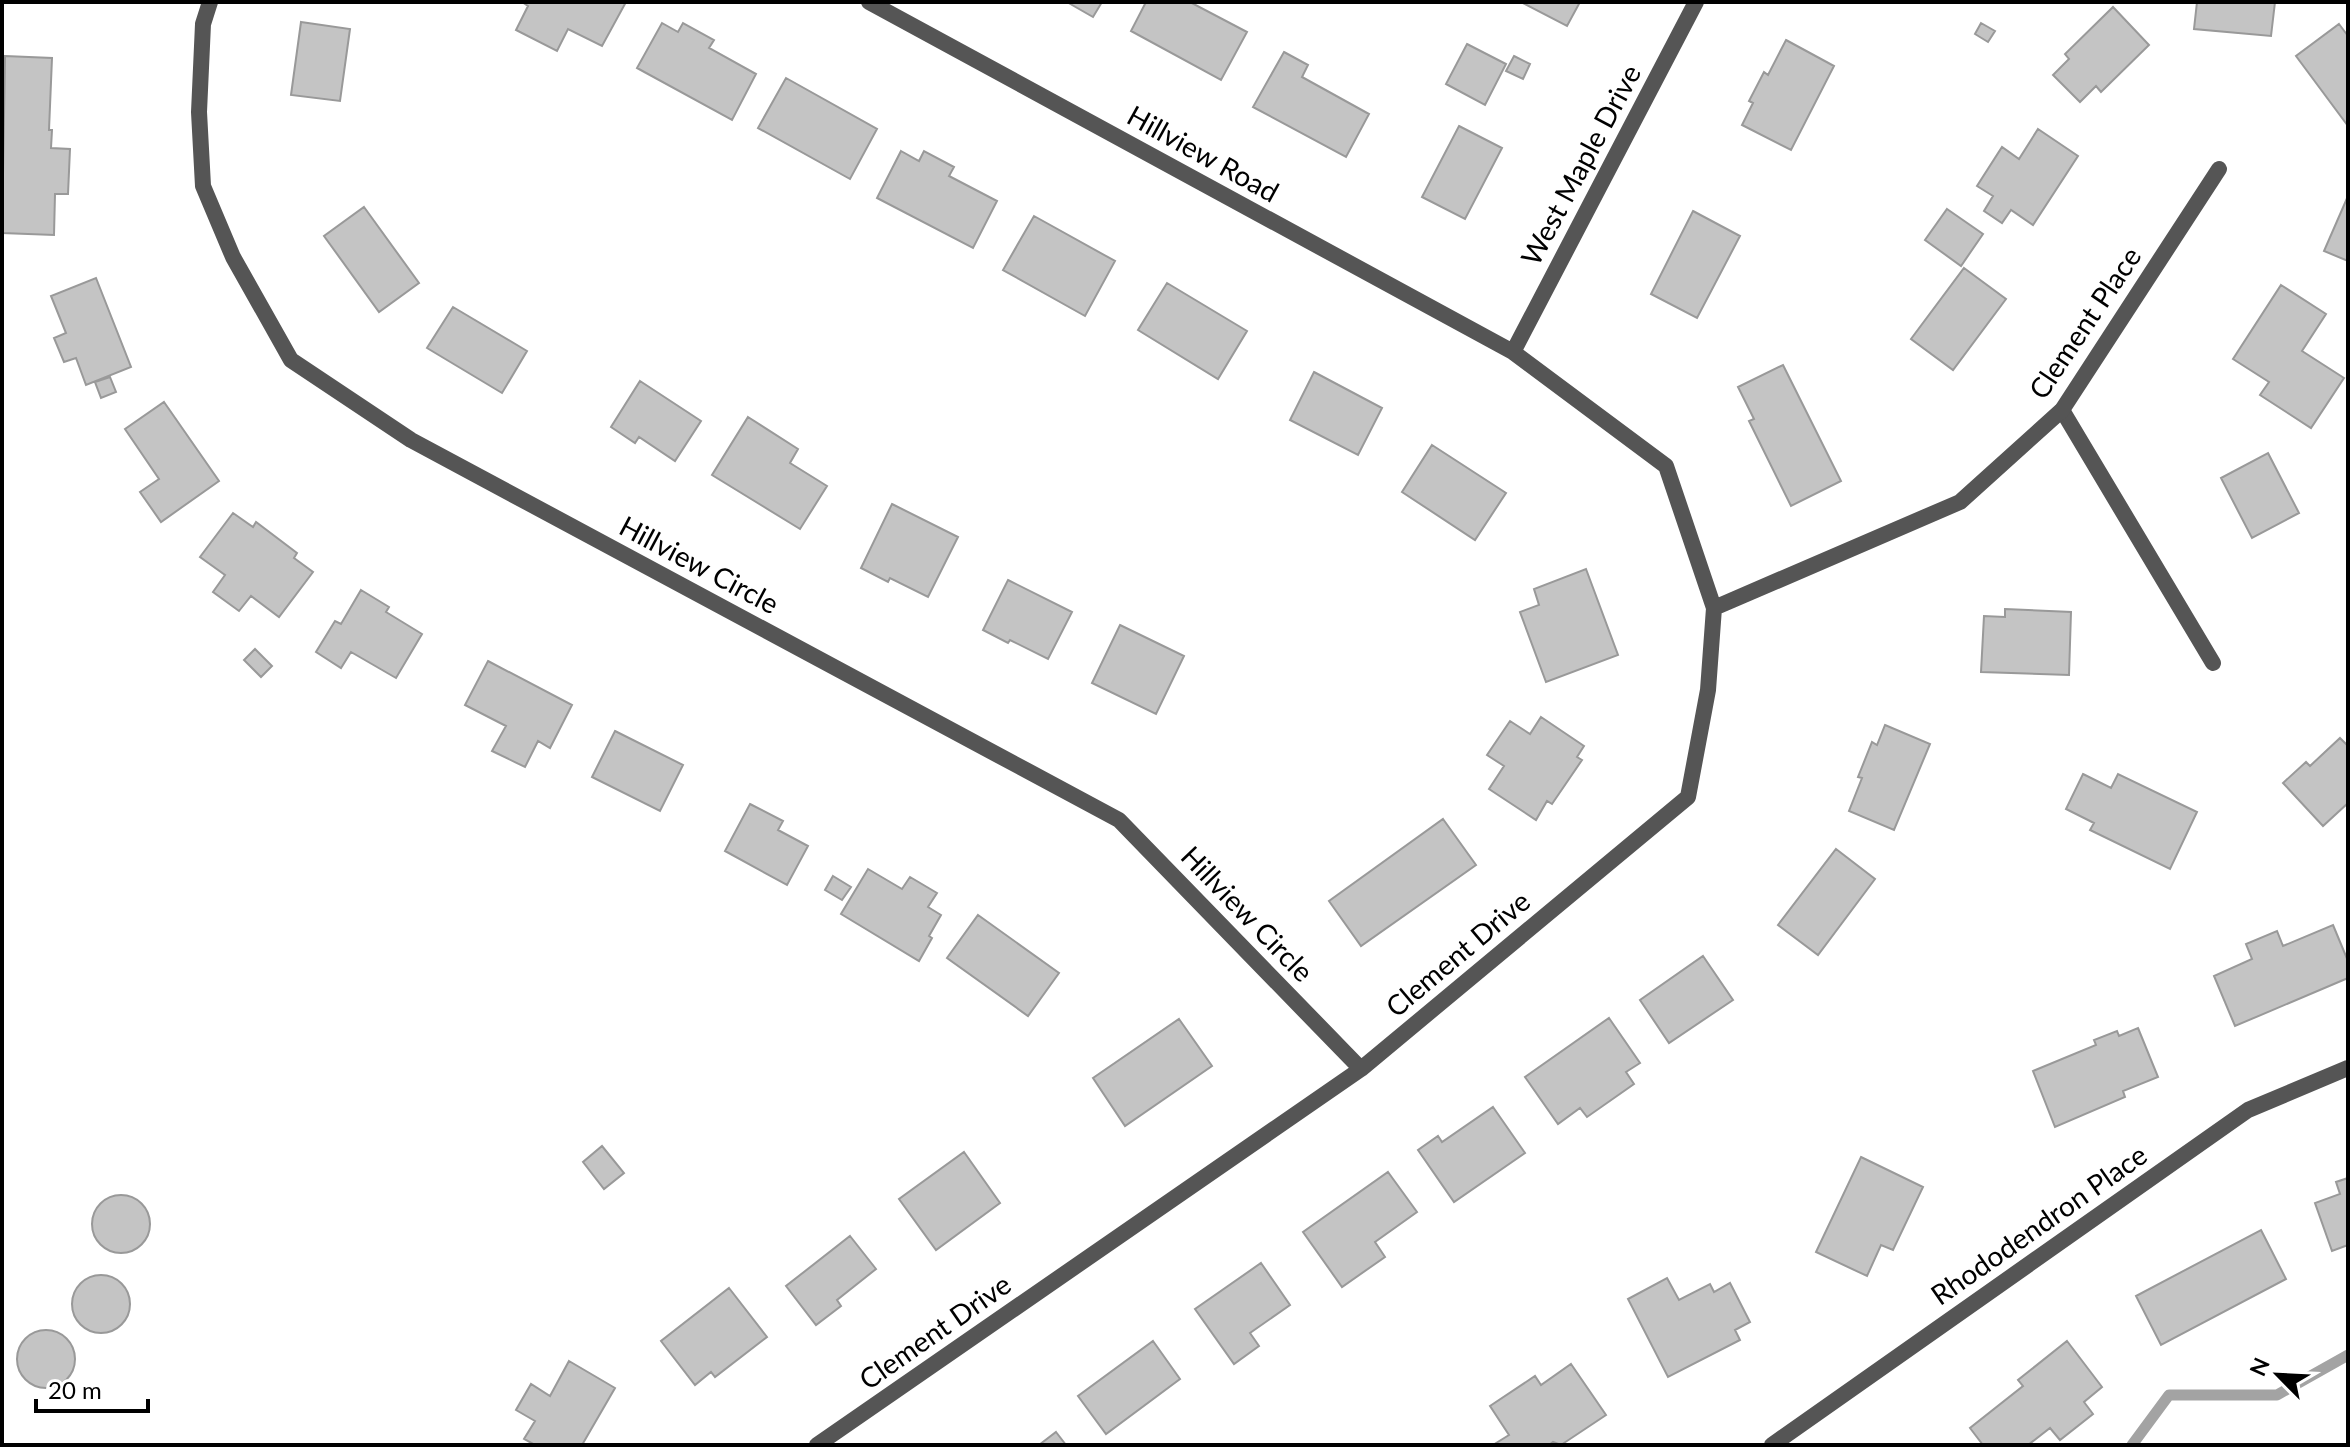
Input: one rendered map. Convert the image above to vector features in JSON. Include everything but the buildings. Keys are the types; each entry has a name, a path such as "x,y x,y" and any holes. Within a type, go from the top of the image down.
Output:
{"street":[{"name":"Hillview Circle","path":"210,2 203,24 199,112 203,186 233,257 291,360 411,440 1119,820 1361,1069"},
{"name":"Hillview Road","path":"869,2 1513,352"},
{"name":"West Maple Drive","path":"1513,352 1696,2"},
{"name":"Clement Place","path":"1714,608 1960,502 2062,410 2219,169"},
{"name":"Clement Drive","path":"817,1445 1361,1069 1688,797 1708,690 1714,608 1666,466 1513,352"},
{"path":"2062,410 2213,663"},
{"name":"Rhododendron Place","path":"1772,1445 2248,1110 2348,1068"}],"waterway":[{"path":"2132,1445 2169,1395 2277,1395 2348,1355"}]}
